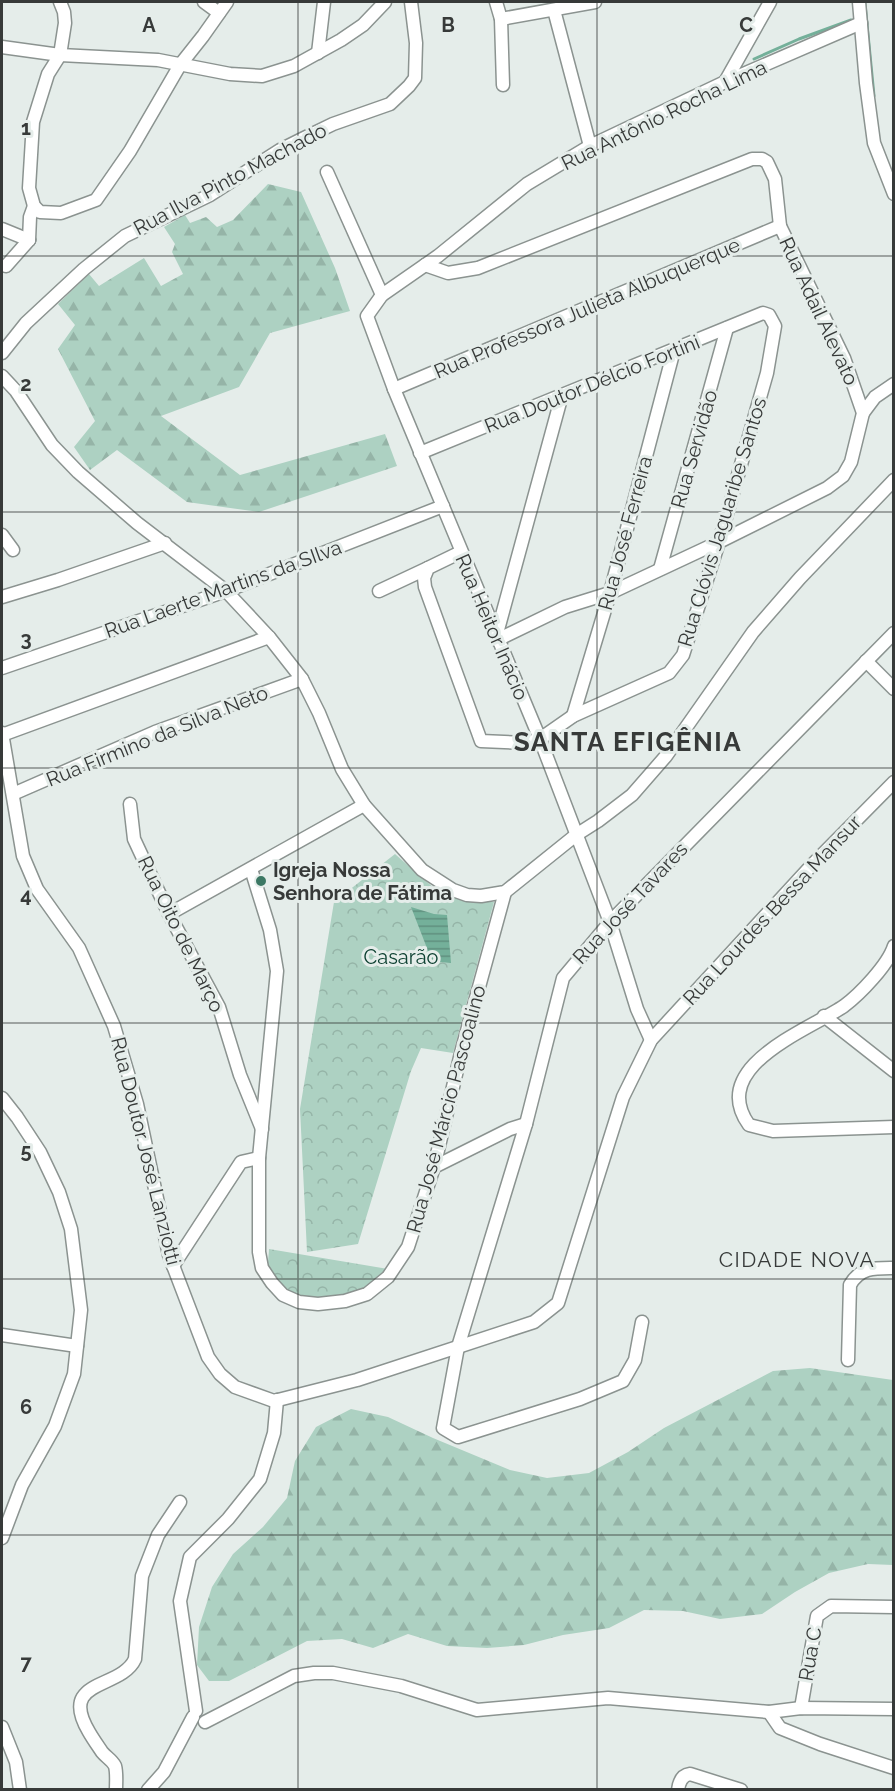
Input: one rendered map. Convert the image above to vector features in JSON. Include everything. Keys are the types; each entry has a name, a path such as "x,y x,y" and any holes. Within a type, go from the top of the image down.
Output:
{"street":[{"path":"37,209 29,188 33,122 48,74 60,55 65,23 60,2"},
{"path":"204,2 219,13"},
{"path":"37,209 62,213 96,200 130,151 180,65 227,2"},
{"path":"318,52 324,2"},
{"path":"2,47 60,55 120,56 158,60 230,74 262,76 294,66 341,40 363,25 385,2"},
{"name":"Rua Ilva Pinto Machado","path":"2,353 26,323 84,268 125,236 210,195 280,150 333,124 390,104 410,86 415,78 416,43 411,2"},
{"path":"496,2 501,19 503,85"},
{"path":"501,19 592,2"},
{"path":"725,82 766,13 770,2"},
{"path":"859,2 874,143 894,194"},
{"path":"554,10 590,146"},
{"name":"Rua Antônio Rocha Lima","path":"367,316 382,295 425,265 527,184 590,146 725,82 861,23"},
{"name":"Rua Adail Alevato","path":"425,265 448,273 478,268 752,159 762,159 767,162 775,179 780,226 844,358 863,413"},
{"path":"327,172 382,295"},
{"path":"6,266 29,240 30,218 37,209"},
{"name":"Rua Professora Julieta Albuquerque","path":"394,389 780,226"},
{"path":"2,229 29,240"},
{"name":"Rua Doutor Délcio Fortini","path":"420,453 763,313"},
{"name":"Rua Clóvis Jaguaribe Santos","path":"428,568 424,578 425,587 481,741 526,743 540,739 573,716 669,672 683,655 719,542 774,342 773,320 769,315 763,313"},
{"name":"Rua Heitor Inácio","path":"367,316 420,453 540,739 610,922 637,1009 651,1040"},
{"name":"Rua Servidão","path":"660,569 727,328"},
{"name":"Rua José Ferreira","path":"573,716 610,593 674,351"},
{"path":"2,376 16,391 52,445 78,472 137,523 226,591 269,637 302,679 342,769 364,805 422,870 453,890 467,895 482,896 505,892 576,835 632,795 666,756 753,632 800,578 894,480"},
{"path":"497,639 565,607 610,593 827,488 843,476 851,462 863,413 875,397 894,384"},
{"path":"497,639 562,395"},
{"name":"Rua Laerte Martins da SIlva","path":"2,668 226,591 443,506"},
{"path":"2,535 13,550"},
{"path":"2,597 165,543"},
{"path":"379,591 461,552"},
{"name":"Rua José Tavares","path":"642,1322 635,1360 623,1381 580,1399 458,1437 443,1428 458,1347 526,1124 563,978 610,922 894,633"},
{"path":"2,734 269,637"},
{"path":"866,661 894,688"},
{"name":"Rua Firmino da Silva Neto","path":"13,794 155,732 302,679"},
{"name":"Rua Doutor José Lanziotti","path":"2,734 23,856 37,889 79,948 114,1026 137,1104 169,1255 208,1357 220,1374 235,1387 274,1401 357,1380 534,1322 558,1303 623,1097 651,1040"},
{"name":"Rua Lourdes Bessa Mansur","path":"651,1040 811,866 894,782"},
{"name":"Rua Oito de Março","path":"130,804 134,839 169,914 219,1006 240,1075 262,1130"},
{"path":"169,914 364,805"},
{"name":"Rua José Márcio Pascoalino","path":"251,869 270,930 277,971 259,1158 259,1252 262,1268 283,1294 299,1302 318,1304 345,1301 367,1294 388,1277 408,1247 434,1167 462,1049 505,892"},
{"path":"894,946 890,956 874,977 845,1005 760,1057 742,1080 739,1102 742,1115 749,1125 773,1131 894,1127"},
{"path":"824,1016 894,1071"},
{"path":"2,1098 40,1152 59,1192 71,1228 81,1310 74,1374 55,1426 22,1485 2,1538"},
{"path":"434,1167 510,1129 526,1124"},
{"path":"173,1266 241,1162 259,1158"},
{"path":"848,1360 850,1285 855,1275 872,1269 894,1268"},
{"path":"2,1335 77,1346"},
{"path":"201,1716 193,1694 180,1601 190,1557 228,1519 260,1479 273,1433 277,1400"},
{"path":"116,1790 115,1768 88,1731 83,1721 81,1703 84,1696 94,1686 117,1677 132,1665 135,1659 142,1576 158,1535 180,1502"},
{"name":"Rua C","path":"801,1708 817,1616 831,1606 894,1607"},
{"path":"148,1790 164,1772 179,1745 201,1716 228,1712 294,1676 333,1672 401,1686 477,1710 608,1698 769,1712 801,1708 894,1709"},
{"path":"769,1712 780,1728 820,1744 894,1768"},
{"path":"2,1727 16,1762 20,1790"},
{"path":"678,1790 681,1779 690,1774 741,1790"}],"green space":[{"path":"268,184 301,192 335,268 350,311 270,333 239,387 161,416 240,475 385,434 397,466 259,512 187,502 117,450 90,470 74,447 95,421 58,349 75,325 58,304 89,274 99,286 144,258 161,286 183,274 172,252 175,244 164,227 185,215 190,223 206,217 217,227 233,220"},
{"name":"Casarão","path":"395,854 443,896 494,902 453,1053 421,1048 411,1071 358,1244 307,1252 300,1109 334,902"},
{"path":"269,1249 388,1269 371,1286 359,1292 339,1298 315,1299 293,1293 275,1279 268,1266"},
{"path":"810,1368 893,1380 893,1565 868,1564 829,1573 762,1614 720,1619 683,1611 644,1610 609,1628 563,1635 524,1645 487,1648 447,1646 408,1634 373,1648 342,1639 307,1641 229,1681 209,1681 197,1665 199,1627 212,1587 233,1554 263,1527 287,1498 295,1461 316,1427 351,1409 388,1417 510,1470 547,1478 589,1473 628,1452 664,1428 773,1371"}],"shaded area":[{"path":"411,907 434,914 447,915 451,963 432,961"}],"waterway":[{"path":"865,4 874,96"},
{"path":"754,59 851,20"}],"place":[{"name":"Igreja Nossa Senhora de Fátima","path":"261,881"}],"district":[{"name":"SANTA EFIGÊNIA","path":"628,742"},
{"name":"CIDADE NOVA","path":"797,1260"}]}
